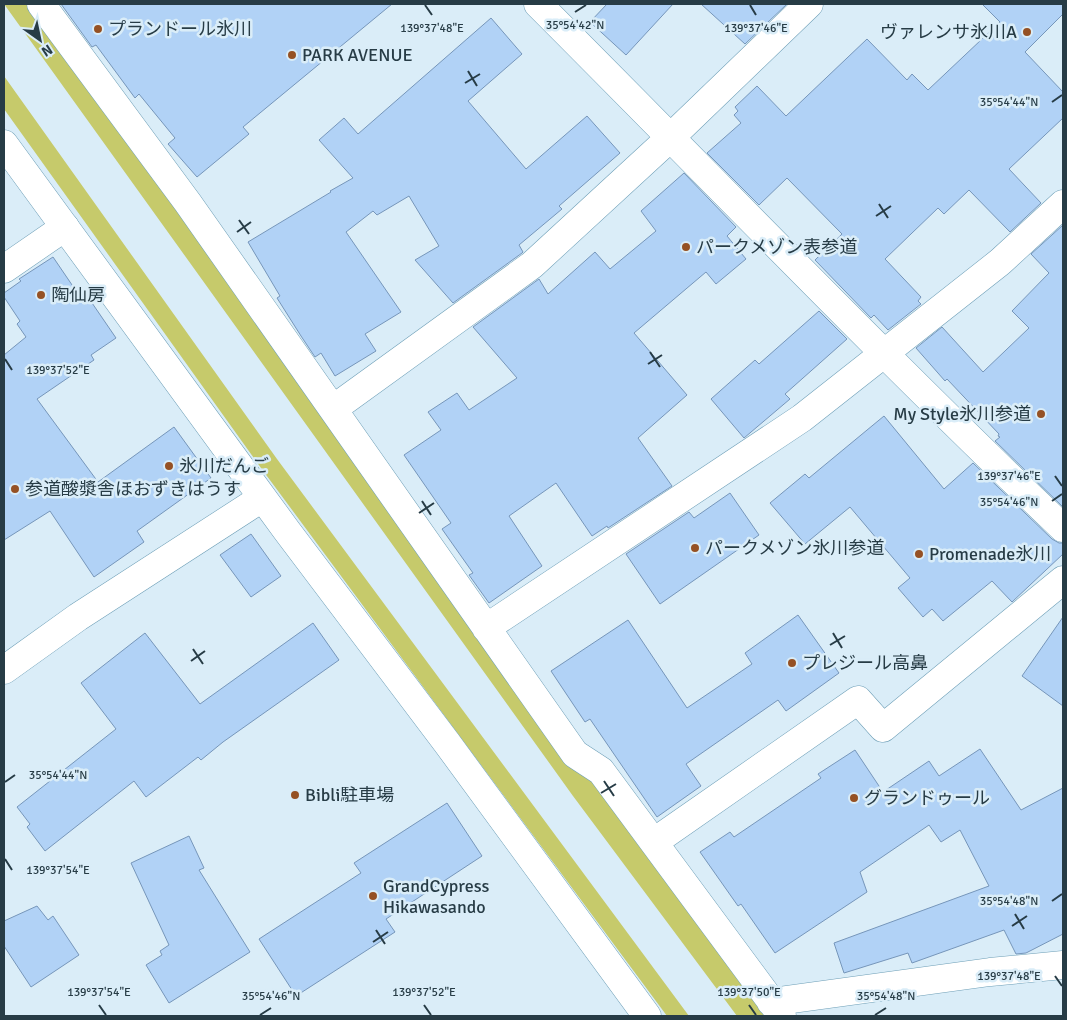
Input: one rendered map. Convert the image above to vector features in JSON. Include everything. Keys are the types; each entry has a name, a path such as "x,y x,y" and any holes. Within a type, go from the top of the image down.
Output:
{"street":[{"path":"41,4 188,203 575,754 601,771 776,1009 990,972 1063,965"},
{"path":"538,4 884,354 1063,528"},
{"path":"333,409 532,265 671,137 810,4"},
{"path":"4,144 262,498 446,743 639,1014"},
{"path":"486,628 802,418 1000,262 1063,204"},
{"path":"4,270 65,227"},
{"path":"4,670 78,618 262,498"},
{"path":"654,842 858,700 884,728 1063,580"}],"green space":[{"path":"4,4 30,4 441,578 576,771 600,785 770,1016 737,1016 573,796"},
{"path":"4,76 277,459 689,1016 667,1016 261,468 4,109"}],"building":[{"path":"61,4 392,4 243,127 249,134 197,177 168,144 175,138 139,94 135,98 96,45 92,47"},
{"path":"607,4 673,4 626,55 590,22"},
{"path":"701,4 787,4 745,44"},
{"path":"982,4 1063,4 1063,14 1025,52 1063,92 1063,118 1009,169 1041,203 1010,232 969,190 944,214 938,208 885,259 921,297 918,301 921,304 888,330 874,315 871,318 815,260 842,234 787,178 759,205 707,153 741,123 734,115 738,111 735,107 757,86 786,116 867,39 907,80 912,74 928,90 1000,22"},
{"path":"491,18 522,54 468,101 526,169 587,116 620,153 559,206 562,209 519,245 522,253 453,303 415,260 439,246 409,196 377,215 373,211 346,232 401,312 365,334 376,351 335,376 321,353 315,357 301,336 277,298 280,296 248,242 353,178 319,140 344,118 358,134"},
{"path":"684,173 736,227 727,236 746,259 716,284 706,272 634,333 687,395 638,438 672,486 608,528 607,526 592,536 556,483 509,516 542,566 489,603 469,575 473,573 442,529 451,523 404,455 441,430 428,412 457,393 469,410 517,378 473,327 539,279 548,294 595,252 610,269 656,231 641,211"},
{"path":"1063,225 1063,507 995,441 1000,437 998,436 999,434 947,379 945,381 916,348 942,327 983,372 1029,328 1012,311 1049,273 1031,254"},
{"path":"53,257 85,304 90,300 116,338 91,355 94,360 37,399 98,482 174,427 211,478 137,531 144,542 94,577 50,511 4,540 4,355 26,337 17,324 20,321 4,297 4,293 21,281 19,279"},
{"path":"819,311 847,339 785,394 790,399 744,438 711,399 755,360 759,364"},
{"path":"884,416 944,489 973,463 1052,539 1063,543 1063,554 1012,602 992,581 943,621 932,609 923,617 898,588 910,578 850,507 805,544 770,503 805,474 809,478"},
{"name":"パークメゾン氷川参道","path":"730,493 759,535 660,604 626,554 689,512 694,518"},
{"path":"251,534 281,576 251,597 220,555"},
{"path":"798,615 839,673 786,711 778,700 686,764 701,786 657,817 590,719 585,722 551,671 628,620 687,708 752,664 745,653"},
{"path":"1063,617 1063,706 1022,676"},
{"path":"313,623 339,660 223,742 201,760 198,757 146,797 134,781 45,851 27,827 30,824 17,807 116,729 81,683 145,633 200,704"},
{"path":"980,749 1021,810 1063,788 1063,934 1026,953 1016,954 1004,930 912,963 908,953 844,973 834,943 989,886 960,830 941,842 929,825 860,872 867,892 775,953 741,904 738,906 700,852 730,832 734,837 821,778 818,774 855,750 883,792 929,761 939,776"},
{"name":"GrandCypress Hikawasando","path":"447,803 482,856 386,919 395,932 296,996 259,939 361,873 354,863"},
{"path":"189,836 204,868 199,870 250,952 169,1003 146,965 162,955 160,951 169,945 131,863"},
{"path":"37,906 48,920 53,916 79,955 31,987 4,946 4,921"}],"place":[{"name":"プランドール氷川","path":"98,29"},
{"name":"ヴァレンサ氷川A","path":"1027,32"},
{"name":"PARK AVENUE","path":"292,55"},
{"name":"パークメゾン表参道","path":"686,247"},
{"name":"陶仙房","path":"41,295"},
{"name":"My Style氷川参道","path":"1041,414"},
{"name":"氷川だんご","path":"169,466"},
{"name":"参道酸漿舎ほおずきはうす","path":"15,489"},
{"name":"パークメゾン氷川参道","path":"695,548"},
{"name":"Promenade氷川","path":"919,554"},
{"name":"プレジール高鼻","path":"792,663"},
{"name":"Bibli駐車場","path":"295,795"},
{"name":"グランドゥール","path":"854,798"},
{"name":"GrandCypress Hikawasando","path":"373,896"}]}
